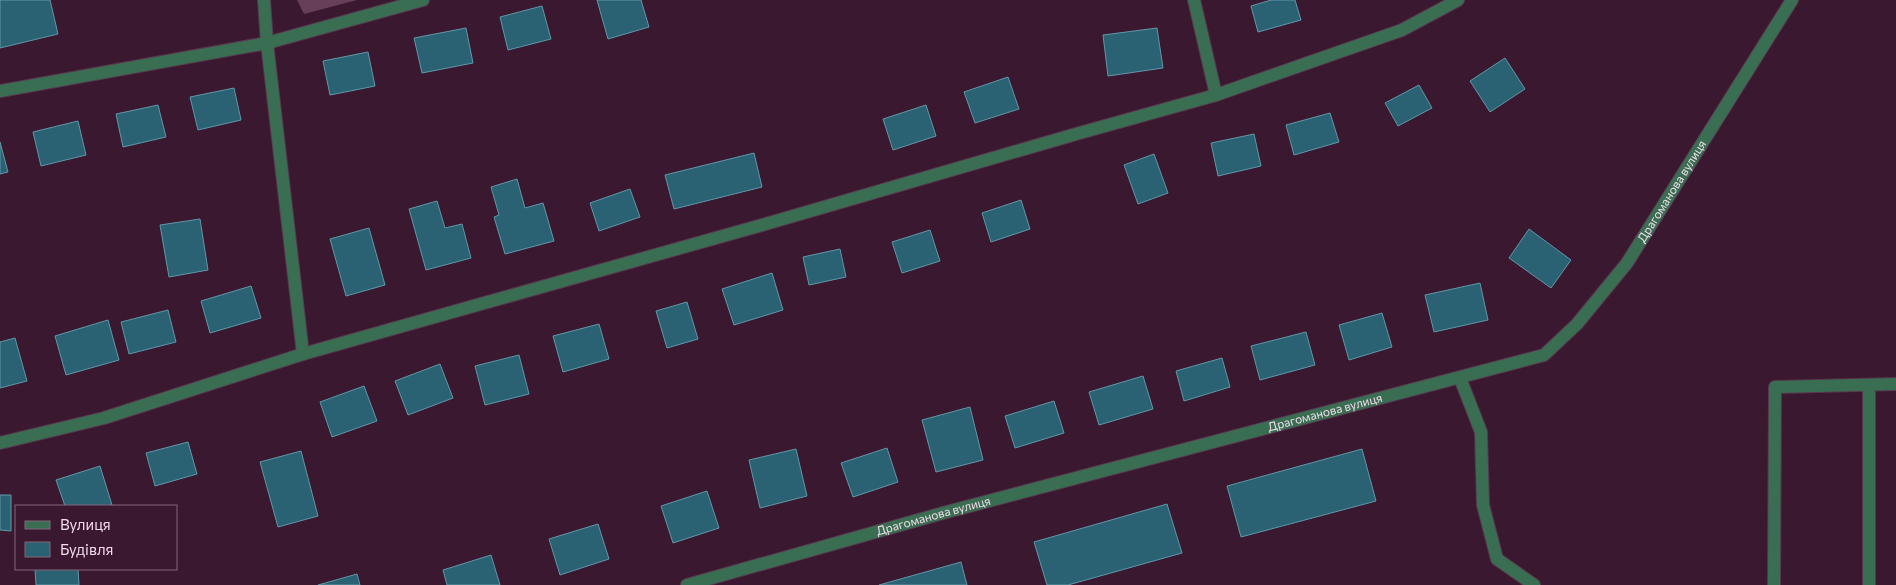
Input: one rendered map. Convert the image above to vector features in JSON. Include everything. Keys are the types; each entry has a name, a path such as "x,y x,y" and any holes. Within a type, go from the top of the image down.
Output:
{"street":[{"path":"264,0 267,43 303,354"},
{"path":"0,91 267,43 423,0"},
{"path":"1194,0 1216,95"},
{"path":"0,443 104,418 303,354 1216,95 1402,30 1458,0"},
{"name":"Драгоманова вулиця","path":"688,585 953,511 1544,355 1577,324 1627,263 1792,0"},
{"path":"1460,378 1481,432 1483,505 1497,559 1534,585"},
{"path":"1868,384 1868,585"},
{"path":"1774,585 1775,387 1896,384"}],"shaded area":[{"path":"297,0 357,0 304,14"}],"building":[{"path":"0,0 50,0 58,34 0,48"},
{"path":"597,0 641,0 649,27 608,39"},
{"path":"1271,0 1295,0 1301,20 1258,32 1251,6"},
{"path":"542,6 551,39 508,50 500,17"},
{"path":"466,28 473,63 422,73 414,38"},
{"path":"1157,28 1163,68 1108,76 1103,35"},
{"path":"368,52 375,86 330,95 323,61"},
{"path":"1505,58 1525,89 1490,112 1470,81"},
{"path":"1008,77 1019,109 975,123 964,92"},
{"path":"1419,85 1432,108 1398,126 1385,103"},
{"path":"234,88 241,120 198,130 190,97"},
{"path":"158,105 166,137 123,147 116,114"},
{"path":"926,105 936,136 893,150 883,119"},
{"path":"1330,113 1339,142 1294,155 1286,125"},
{"path":"78,121 86,155 41,166 33,132"},
{"path":"1254,134 1261,166 1218,176 1211,143"},
{"path":"0,142 8,172 0,174"},
{"path":"754,153 762,187 674,209 665,175"},
{"path":"1154,154 1168,193 1138,204 1124,165"},
{"path":"517,179 525,208 543,203 554,241 505,254 494,217 499,215 491,187"},
{"path":"630,189 640,217 599,231 590,203"},
{"path":"1021,200 1030,229 991,242 982,213"},
{"path":"437,201 445,228 462,224 471,258 426,270 409,209"},
{"path":"200,219 208,270 169,277 160,225"},
{"path":"369,228 385,285 346,296 330,239"},
{"path":"1529,229 1571,260 1551,288 1509,258"},
{"path":"930,230 940,261 902,273 892,242"},
{"path":"840,249 846,277 809,285 803,257"},
{"path":"772,273 783,310 734,325 722,289"},
{"path":"1480,283 1488,320 1434,332 1425,295"},
{"path":"251,286 261,318 210,333 201,301"},
{"path":"687,302 698,339 667,348 656,311"},
{"path":"168,310 176,342 129,354 121,322"},
{"path":"1382,313 1392,347 1349,360 1339,325"},
{"path":"108,320 119,360 66,375 55,336"},
{"path":"599,324 609,359 563,372 553,336"},
{"path":"1306,332 1315,365 1260,380 1251,346"},
{"path":"15,338 27,381 0,388 0,342"},
{"path":"519,355 529,394 485,405 475,366"},
{"path":"1222,358 1230,387 1184,401 1176,371"},
{"path":"440,364 453,398 408,415 395,381"},
{"path":"1143,376 1153,409 1099,425 1089,392"},
{"path":"364,386 377,421 332,437 320,402"},
{"path":"1054,401 1064,433 1015,448 1005,416"},
{"path":"970,407 983,460 936,472 922,420"},
{"path":"188,442 197,474 155,486 146,453"},
{"path":"887,448 898,482 853,497 841,463"},
{"path":"796,449 807,496 760,508 749,460"},
{"path":"1362,449 1376,501 1241,537 1227,486"},
{"path":"301,451 318,516 278,527 260,462"},
{"path":"100,466 112,505 65,505 56,480"},
{"path":"707,491 719,528 673,543 661,506"},
{"path":"0,495 11,495 11,531 0,530"},
{"path":"1167,504 1182,553 1068,585 1047,585 1034,542"},
{"path":"598,524 609,559 560,575 549,539"},
{"path":"491,555 500,585 447,585 443,570"},
{"path":"961,562 967,585 879,585"},
{"path":"35,570 78,570 79,585 36,585"},
{"path":"357,574 360,585 318,585"}]}
